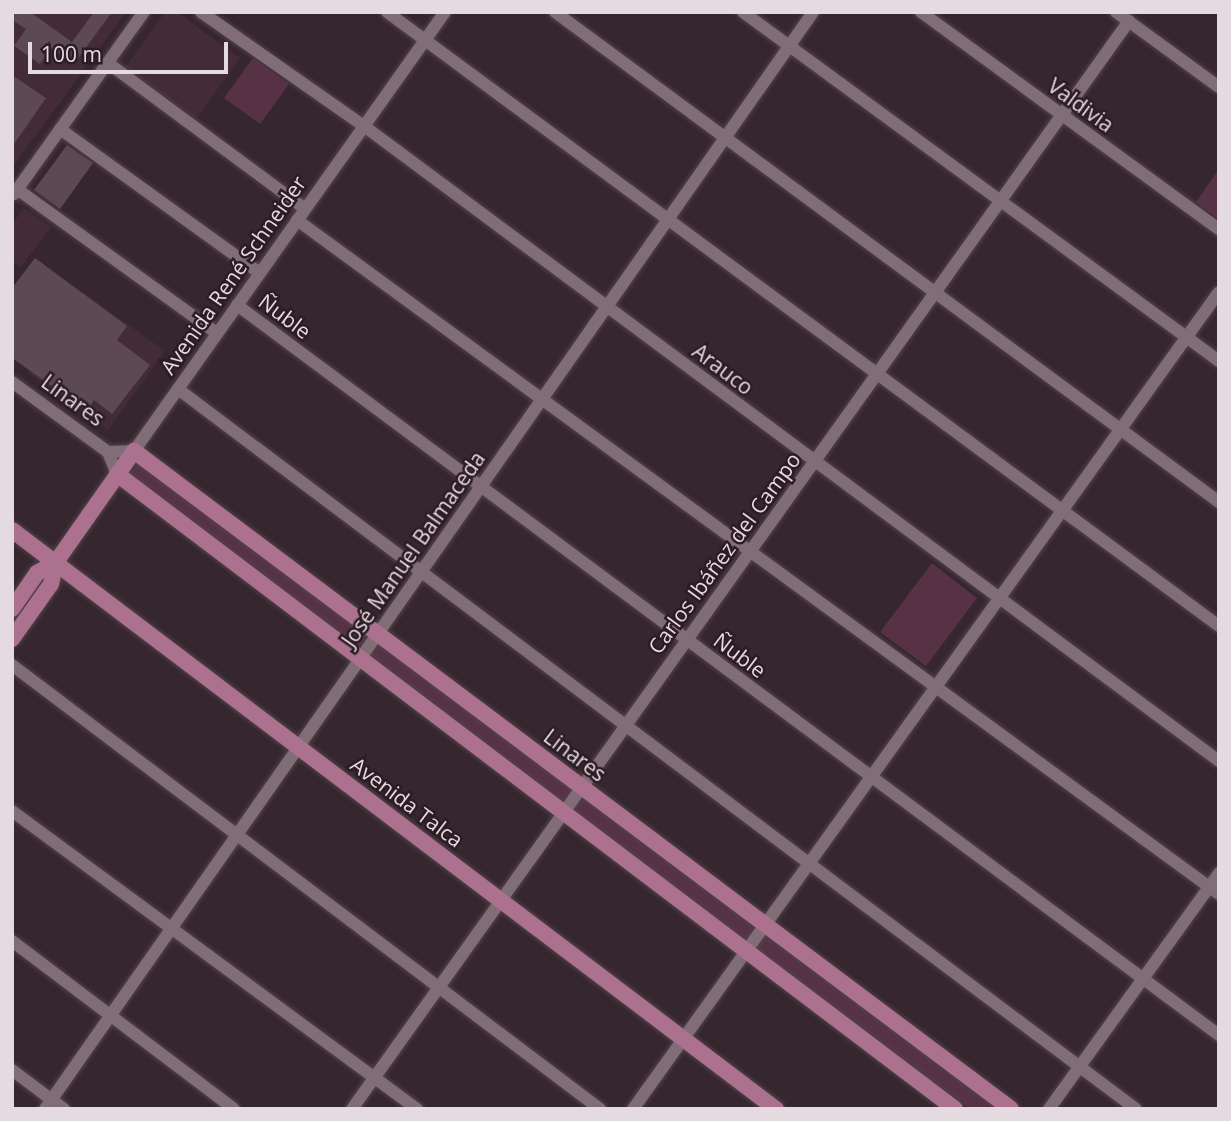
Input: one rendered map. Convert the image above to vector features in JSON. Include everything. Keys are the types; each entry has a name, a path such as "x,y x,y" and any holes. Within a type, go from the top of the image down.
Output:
{"main road":[{"name":"Avenida René Schneider","path":"12,639 51,584 56,562 134,451"},
{"name":"Linares","path":"134,451 1011,1109"},
{"path":"117,474 956,1109"},
{"name":"Avenida Talca","path":"12,530 776,1109"},
{"name":"Avenida René Schneider","path":"12,609 37,573 56,562"}],"street":[{"path":"144,12 15,193 218,333"},
{"name":"Arauco","path":"201,12 364,127 1219,761"},
{"path":"387,12 1219,626"},
{"name":"Avenida René Schneider","path":"134,451 444,12"},
{"path":"555,12 1219,502"},
{"path":"743,12 1219,361"},
{"name":"José Manuel Balmaceda","path":"48,1104 813,12"},
{"name":"Valdivia","path":"921,12 1219,229"},
{"path":"1116,12 1219,87"},
{"name":"Carlos Ibáñez del Campo","path":"352,1109 1129,21"},
{"path":"108,63 542,399 1214,891"},
{"name":"Ñuble","path":"61,129 260,273"},
{"path":"633,1109 1219,292"},
{"name":"Ñuble","path":"237,305 1219,1035"},
{"name":"Linares","path":"12,382 108,452 117,474"},
{"path":"178,389 1136,1109"},
{"name":"Linares","path":"108,452 134,451"},
{"path":"12,665 600,1109"},
{"path":"12,811 376,1076 417,1109"},
{"path":"1049,1109 1143,979 1214,891 1219,873"},
{"path":"12,941 234,1109"},
{"path":"12,1070 48,1104 64,1109"}],"shaded area":[{"path":"12,12 126,12 12,168"},
{"path":"165,12 177,12 240,58 196,119 125,68"},
{"path":"253,58 289,84 260,124 224,98"},
{"path":"1219,169 1219,219 1196,202"},
{"path":"24,208 51,227 21,267 12,261 12,224"},
{"path":"84,293 165,351 108,430 27,372"},
{"path":"138,463 1001,1109 970,1109 128,476"},
{"path":"932,563 977,598 926,666 880,632"}],"building":[{"path":"12,12 30,12 72,42 94,12 112,12 74,64 51,48 40,64 14,46 26,29 12,20"},
{"path":"12,75 46,98 12,147"},
{"path":"67,145 93,163 60,209 34,190"},
{"path":"35,258 127,326 117,340 150,365 112,414 94,400 87,411 12,358 12,288"}]}
